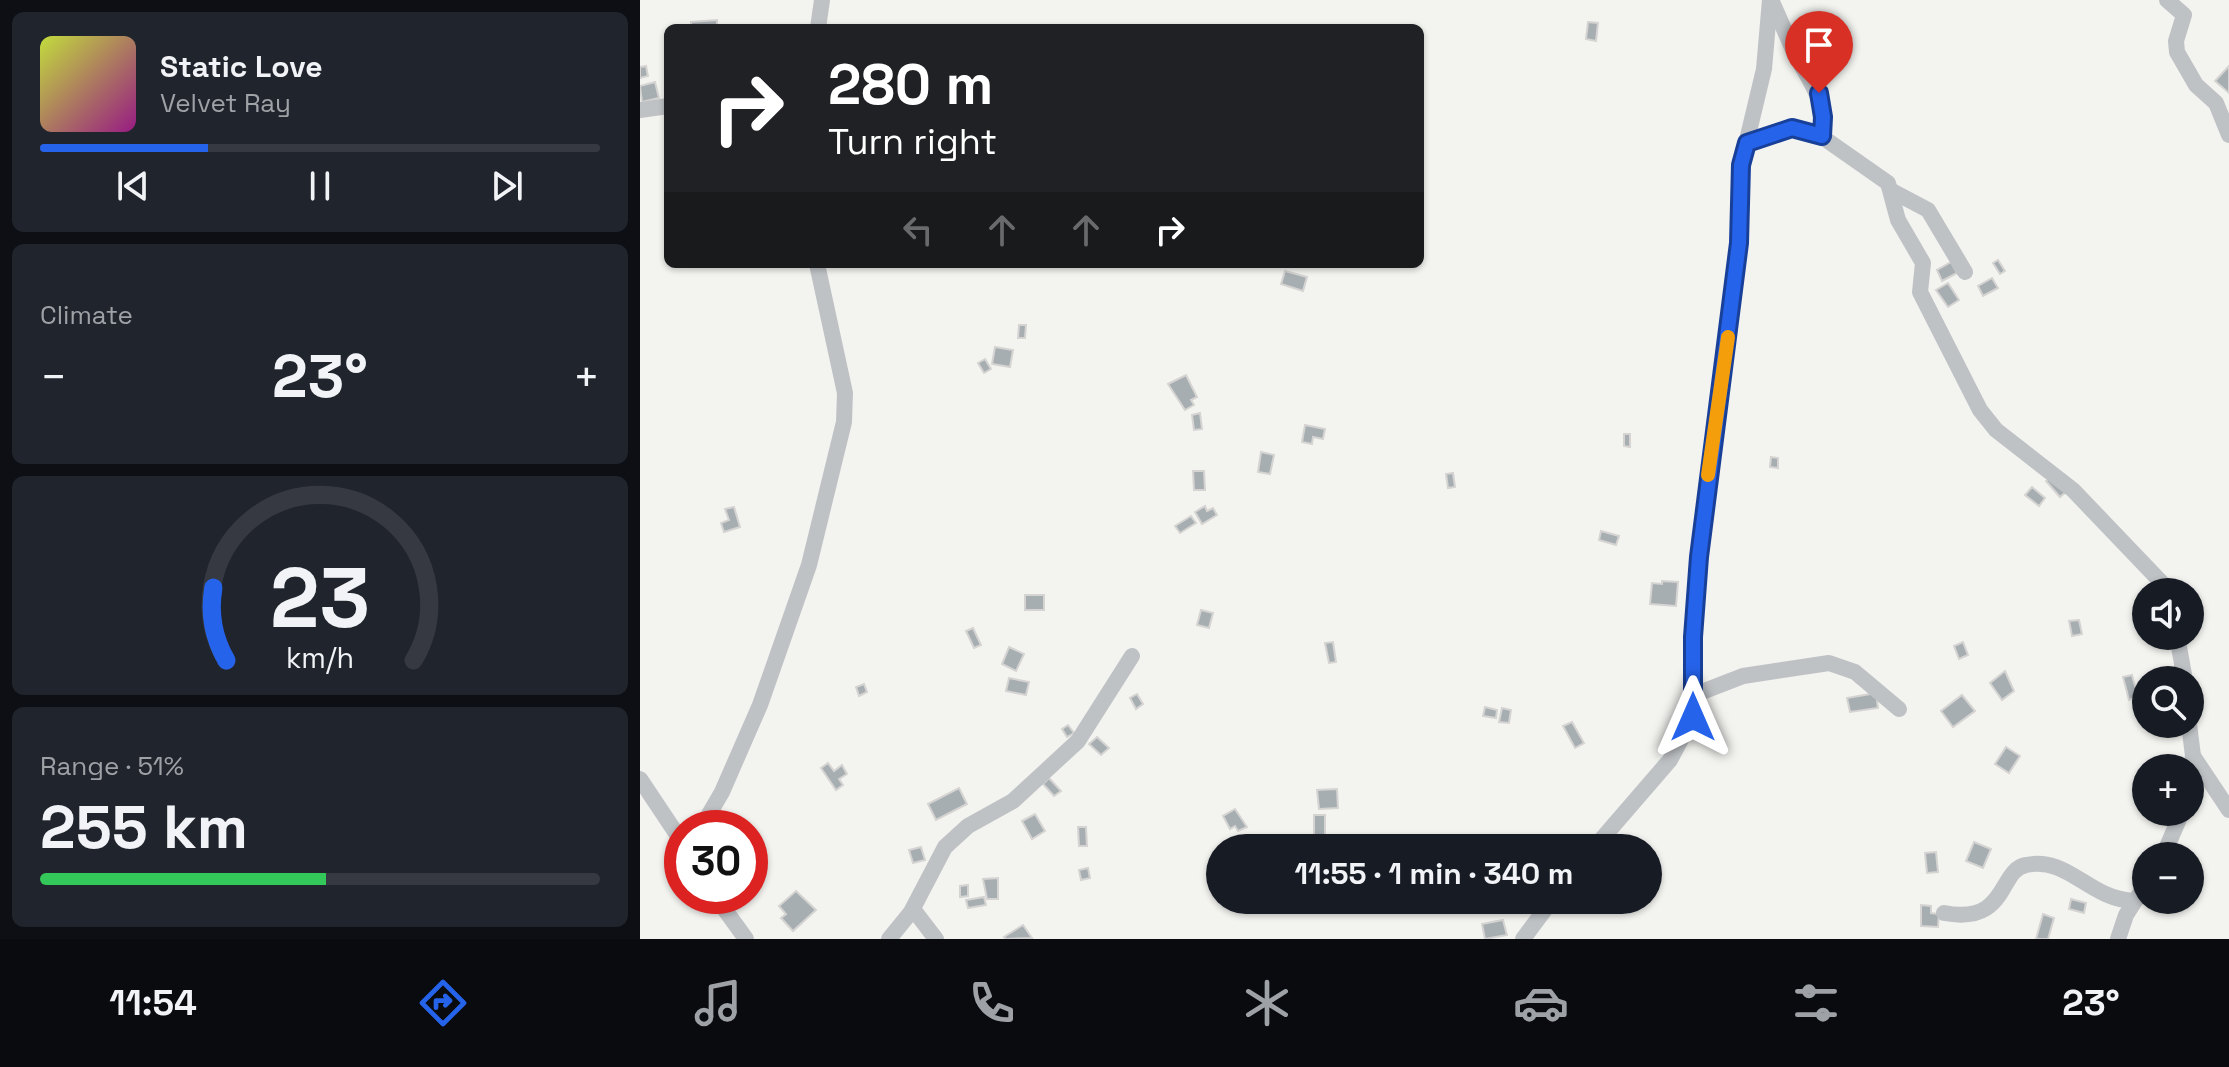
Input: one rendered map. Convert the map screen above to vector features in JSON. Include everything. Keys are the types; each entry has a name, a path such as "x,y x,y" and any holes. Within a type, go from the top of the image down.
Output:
{"street":[{"path":"819,24 822,0"},
{"path":"1770,0 1795,53 1819,93 1822,136"},
{"path":"1607,834 1632,808 1685,737 1693,717 1693,637 1699,557 1739,243 1741,165 1764,69 1770,0"},
{"path":"2167,0 2184,15 2176,41 2177,52 2196,85 2216,103 2229,135"},
{"path":"640,110 664,107"},
{"path":"1747,143 1792,128 1822,136 1875,172 1892,191 1928,210 1965,272"},
{"path":"1892,191 1898,220 1923,263 1920,292 1980,410 1996,430 2073,490 2157,578"},
{"path":"712,810 760,705 809,565 844,422 845,393 818,268"},
{"path":"889,939 913,909 945,847 968,826 1013,801 1078,741 1132,656"},
{"path":"1694,695 1743,676 1829,663 1855,672 1899,709"},
{"path":"2204,772 2229,810"},
{"path":"640,779 664,815"},
{"path":"1944,913 1965,915 1996,902 2013,871 2030,864 2054,865 2100,895 2132,901"},
{"path":"2118,939 2132,906"},
{"path":"913,909 936,939"},
{"path":"728,914 746,939"},
{"path":"1523,939 1542,914"}],"building":[{"path":"717,20 717,24 691,24"},
{"path":"1588,22 1598,23 1596,41 1586,39"},
{"path":"1826,36 1829,45 1810,50 1807,41"},
{"path":"646,66 648,76 640,78 640,67"},
{"path":"2229,66 2229,93 2215,81"},
{"path":"655,82 659,98 642,102 640,86"},
{"path":"1998,260 2005,271 2000,274 1993,263"},
{"path":"1951,262 1957,273 1942,281 1937,270"},
{"path":"1285,271 1307,277 1303,291 1281,284"},
{"path":"1992,278 1998,288 1983,296 1978,286"},
{"path":"1948,283 1959,300 1948,307 1936,290"},
{"path":"1019,325 1026,325 1025,338 1018,338"},
{"path":"995,347 1013,350 1010,367 992,364"},
{"path":"985,359 991,369 984,373 978,363"},
{"path":"1186,375 1197,397 1191,400 1194,405 1185,410 1168,384"},
{"path":"1200,413 1202,429 1194,430 1192,415"},
{"path":"1305,425 1325,429 1323,439 1313,437 1312,444 1302,442"},
{"path":"1624,434 1630,434 1630,447 1624,446"},
{"path":"1261,452 1274,455 1270,474 1258,472"},
{"path":"1771,457 1778,458 1778,468 1770,467"},
{"path":"1193,471 1204,471 1205,490 1194,490"},
{"path":"1453,473 1455,487 1448,488 1446,474"},
{"path":"2052,476 2066,492 2060,497 2046,481"},
{"path":"2032,487 2045,498 2039,506 2025,495"},
{"path":"1205,506 1207,511 1213,508 1217,515 1202,524 1195,512"},
{"path":"734,507 740,527 724,532 721,523 729,520 725,509"},
{"path":"1191,516 1196,523 1180,533 1175,526"},
{"path":"1601,531 1619,536 1616,545 1599,540"},
{"path":"1662,581 1678,582 1676,606 1650,604 1652,583 1662,584"},
{"path":"1025,595 1044,595 1044,610 1025,610"},
{"path":"1201,610 1213,613 1209,628 1197,625"},
{"path":"2079,620 2082,634 2072,636 2069,621"},
{"path":"973,628 981,645 974,648 966,631"},
{"path":"1333,642 1336,662 1329,663 1325,643"},
{"path":"1963,642 1968,655 1959,659 1954,646"},
{"path":"1009,647 1024,654 1016,671 1002,664"},
{"path":"2005,671 2014,691 2002,700 1990,683"},
{"path":"2132,675 2132,699 2129,700 2123,677"},
{"path":"1009,678 1029,682 1026,695 1006,691"},
{"path":"864,684 867,692 859,696 856,687"},
{"path":"1876,693 1878,708 1850,712 1847,698"},
{"path":"1137,694 1143,704 1136,709 1130,698"},
{"path":"1962,695 1975,711 1953,727 1941,711"},
{"path":"1485,707 1497,710 1496,718 1483,716"},
{"path":"1502,708 1511,710 1509,723 1499,722"},
{"path":"1572,722 1584,743 1575,748 1563,726"},
{"path":"1068,725 1074,733 1067,737 1062,729"},
{"path":"1097,737 1109,748 1101,755 1089,744"},
{"path":"2006,747 2020,756 2009,773 1995,764"},
{"path":"828,763 834,771 842,765 847,774 839,779 843,785 836,790 821,768"},
{"path":"1049,778 1061,791 1054,796 1043,784"},
{"path":"959,788 967,804 936,820 928,804"},
{"path":"1337,789 1338,808 1319,809 1317,790"},
{"path":"1235,809 1247,827 1238,831 1235,826 1230,829 1223,816"},
{"path":"1035,814 1045,831 1032,839 1022,821"},
{"path":"1314,815 1325,815 1325,834 1314,834"},
{"path":"1078,827 1086,827 1087,846 1079,846"},
{"path":"1974,842 1991,849 1983,868 1966,861"},
{"path":"921,847 925,860 913,863 909,850"},
{"path":"1936,852 1938,872 1927,873 1925,853"},
{"path":"1088,868 1090,878 1081,880 1079,870"},
{"path":"998,878 998,899 987,899 983,879"},
{"path":"968,885 968,896 960,897 960,886"},
{"path":"796,891 816,910 793,931 781,918 786,914 779,906"},
{"path":"984,897 986,905 968,908 966,900"},
{"path":"2071,899 2086,903 2084,913 2069,909"},
{"path":"1921,905 1931,906 1931,913 1939,914 1938,927 1921,926"},
{"path":"2043,914 2054,918 2048,939 2036,939"},
{"path":"1503,920 1507,935 1485,939 1482,924"},
{"path":"1023,925 1032,938 1004,937"}],"slow traffic":[{"path":"1708,475 1728,337"}],"route":[{"path":"1693,717 1693,637 1699,557 1739,243 1741,165 1747,143 1792,128 1822,136 1819,93"}]}
